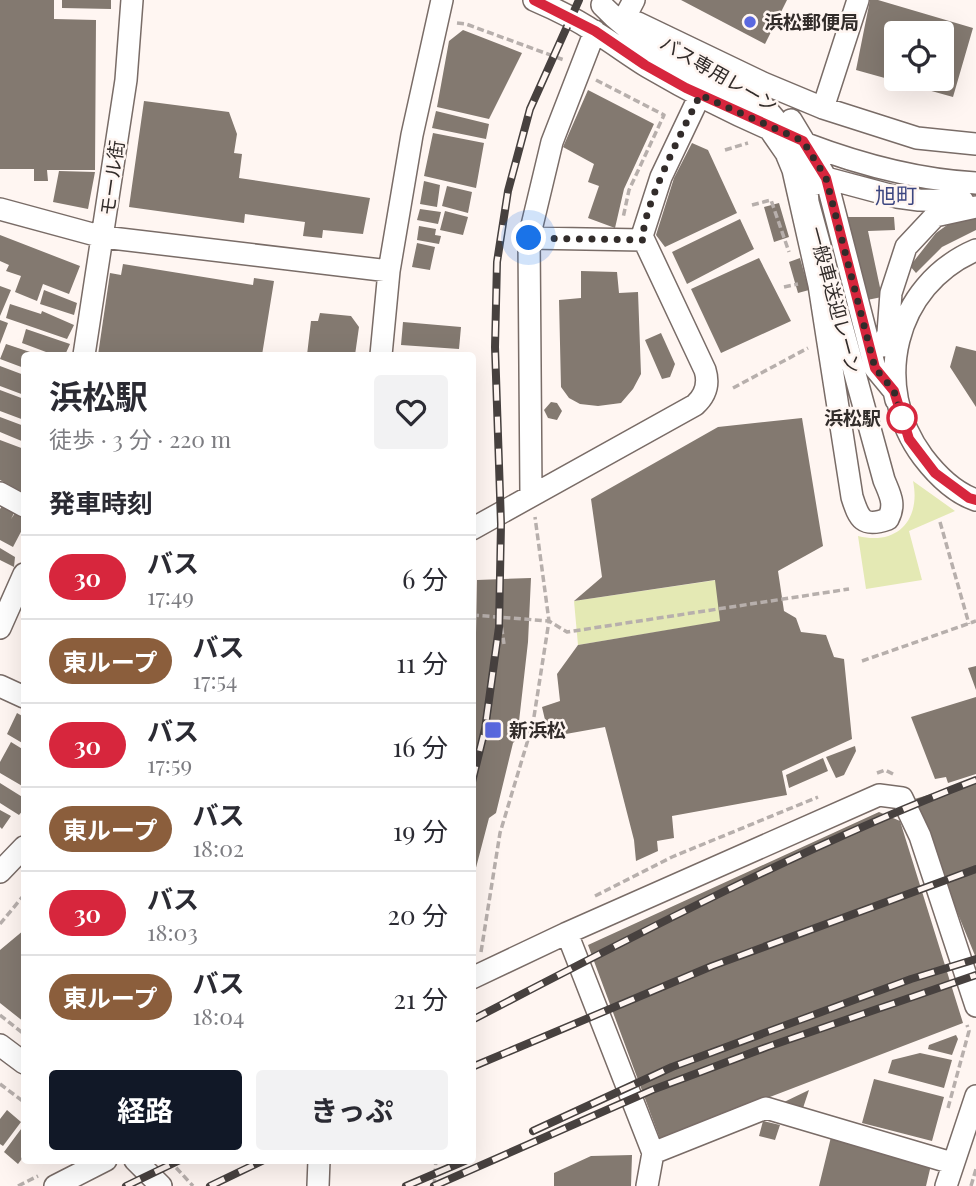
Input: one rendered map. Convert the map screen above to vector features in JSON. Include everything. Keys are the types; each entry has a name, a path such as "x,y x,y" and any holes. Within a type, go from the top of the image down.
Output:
{"street":[{"name":"モール街","path":"84,352 126,80 132,0"},
{"path":"381,352 389,271 412,135 442,0"},
{"path":"534,0 595,31 645,65 768,134 803,141 844,156 910,174 976,183"},
{"path":"823,108 858,0"},
{"path":"598,3 632,13 763,83 823,108 953,152 976,155"},
{"name":"一般車送迎レーン","path":"598,3 629,30 671,58 763,106 774,117 768,134 805,176 802,195 852,497 858,514 864,521 875,524 888,519 893,510 893,502 884,480 802,195"},
{"name":"バス専用レーン","path":"632,13 671,50 775,103 786,113 826,178 875,368 894,391 909,439 935,473 969,498 976,500"},
{"path":"531,494 529,238 552,142 595,31"},
{"path":"476,527 695,405 701,399 707,384 705,369 643,240 645,223 661,177 700,95"},
{"path":"917,138 970,140"},
{"path":"802,195 821,178 826,178 908,199 976,201"},
{"path":"875,368 888,333 891,293 906,247 935,216 976,207"},
{"path":"0,209 103,237 389,271"},
{"path":"529,238 643,240"},
{"name":"バス専用レーン","path":"896,400 894,359 905,319 926,285 957,258 976,250"},
{"path":"0,493 21,504"},
{"path":"0,628 21,581"},
{"path":"0,687 21,696"},
{"path":"476,976 879,795 902,798 920,836 971,1012"},
{"path":"0,872 21,850"},
{"path":"567,933 653,1153 647,1186"},
{"path":"0,1045 21,1061"},
{"path":"946,1186 975,1103"},
{"path":"653,1153 766,1108 952,1163"},
{"path":"55,1186 98,1164"},
{"path":"139,1164 161,1186"},
{"path":"318,1186 319,1164"}],"path":[{"path":"452,26 459,21 569,62"},
{"path":"591,77 664,115 629,190 622,227"},
{"path":"725,150 768,134"},
{"path":"752,205 771,200 784,242"},
{"path":"733,388 808,348"},
{"path":"481,953 499,833 533,723 549,621 531,494"},
{"path":"940,522 969,624"},
{"path":"476,615 549,621 567,632 849,589"},
{"path":"500,617 504,645"},
{"path":"862,661 976,621"},
{"path":"0,924 21,899"},
{"path":"948,1109 970,1031 971,1012"},
{"path":"0,1015 21,1032"},
{"path":"0,1084 21,1100"},
{"path":"173,1164 193,1186"},
{"path":"434,1186 436,1164"},
{"path":"971,1186 976,1169"}],"green space":[{"path":"913,481 955,511 909,531 922,580 866,589 858,536 885,537 903,526 910,518 913,507"},
{"path":"737,577 741,618 578,645 574,601"}],"building":[{"path":"0,0 54,0 54,19 96,20 95,170 47,170 48,181 34,181 34,169 0,169"},
{"path":"62,0 111,0 111,9 62,8"},
{"name":"浜松郵便局","path":"681,0 787,0 765,44"},
{"path":"870,0 949,21 884,21 884,78 856,70"},
{"path":"954,22 973,28 953,97 931,91 954,91"},
{"path":"463,30 522,53 489,119 437,107 449,41"},
{"path":"588,90 654,124 624,189 615,228 588,218 599,186 588,182 594,164 563,147"},
{"path":"144,101 229,112 237,134 234,153 242,154 239,178 370,198 363,234 323,230 322,238 303,236 305,222 245,214 244,223 129,207"},
{"path":"436,111 489,124 486,139 432,128"},
{"path":"433,133 484,143 476,188 424,176"},
{"path":"692,143 708,150 737,213 665,247 656,235 674,178"},
{"path":"59,171 95,172 88,209 53,202"},
{"path":"424,181 440,185 437,207 420,204"},
{"path":"447,186 472,192 468,213 442,206"},
{"path":"779,203 789,237 774,242 764,207"},
{"path":"420,209 441,212 438,224 417,220"},
{"path":"445,211 468,217 463,235 440,230"},
{"path":"976,214 976,230 942,247 916,273 910,266 936,233 957,218"},
{"path":"844,217 894,217 895,230 868,231 882,297 867,300"},
{"path":"740,219 754,249 687,284 672,252"},
{"path":"419,226 436,229 435,235 441,236 439,244 417,240"},
{"path":"0,235 80,266 69,294 43,284 37,301 15,292 21,276 6,271 9,265 0,261"},
{"path":"417,243 435,247 430,270 412,267"},
{"path":"759,258 791,321 721,353 691,289"},
{"path":"800,258 809,290 798,293 789,262"},
{"path":"123,264 253,285 254,278 274,281 262,352 98,352 110,273 121,275"},
{"path":"581,271 617,272 619,293 638,292 641,374 621,403 598,406 580,404 569,398 561,387 559,300 581,298"},
{"path":"0,286 11,290 0,316"},
{"path":"44,290 77,303 74,315 40,304"},
{"path":"10,304 41,314 42,311 74,325 67,339 6,318"},
{"path":"320,313 351,316 359,327 355,352 307,352 311,321 318,321"},
{"path":"0,320 8,323 0,344"},
{"path":"403,322 461,327 459,349 401,345"},
{"path":"26,329 70,344 66,352 46,352 22,343"},
{"path":"661,333 675,364 670,377 662,379 645,340"},
{"path":"6,344 30,352 21,352 21,367 0,359"},
{"path":"956,346 976,351 976,407 950,367"},
{"path":"0,366 21,374 21,394 0,386"},
{"path":"0,390 21,398 21,419 0,411"},
{"path":"551,402 557,403 562,411 557,420 548,418 544,410"},
{"path":"0,417 21,425 21,441 0,432"},
{"path":"802,418 823,546 778,571 784,611 796,618 801,632 826,635 834,657 844,659 852,739 782,771 787,795 672,816 674,838 657,841 658,851 636,861 634,840 605,727 549,737 542,707 560,701 557,674 578,645 720,621 715,580 574,601 602,577 591,499 718,427"},
{"path":"0,440 21,448 21,491 0,480"},
{"path":"4,503 16,509 11,519 17,510 21,512 21,532 13,547 0,540 0,509"},
{"path":"0,548 15,557 14,567 0,560"},
{"path":"531,578 528,642 517,739 513,743 496,813 489,818 476,868 476,633 477,580"},
{"path":"976,666 976,690 968,668"},
{"path":"976,697 976,774 948,783 946,777 935,779 911,717"},
{"path":"17,713 21,715 21,742 7,734"},
{"path":"11,742 21,748 21,785 0,773 0,762"},
{"path":"855,746 856,751 844,775 836,778 826,757"},
{"path":"823,758 828,771 789,788 786,775"},
{"path":"976,781 976,958 911,800"},
{"path":"0,783 21,796 21,813 19,815 0,803"},
{"path":"0,810 11,816 2,829 0,827"},
{"path":"879,812 900,821 963,1023 660,1139 588,945"},
{"path":"21,932 21,1020 0,1003 0,950"},
{"path":"956,1035 958,1039 952,1055 928,1049 929,1045"},
{"path":"920,1053 952,1060 944,1088 888,1073 892,1060"},
{"path":"874,1079 944,1097 932,1141 862,1123"},
{"path":"809,1090 803,1108 782,1103"},
{"path":"7,1110 21,1122 3,1146 0,1144 0,1119"},
{"path":"763,1121 780,1125 775,1140 759,1136"},
{"path":"21,1129 21,1160 18,1164 4,1152"},
{"path":"831,1137 931,1165 926,1186 819,1186"},
{"path":"632,1155 631,1186 554,1186 554,1173 591,1156"}],"railway":[{"path":"476,766 485,729 499,627 501,524 495,347 497,262 508,191 530,109 579,0"},
{"path":"476,1018 784,863 976,780"},
{"path":"476,1065 712,966 976,869"},
{"path":"533,1131 672,1067 911,979 976,959"},
{"path":"434,1186 652,1090 976,975"},
{"path":"126,1186 172,1164"},
{"path":"210,1186 256,1164"},
{"path":"406,1186 458,1164"}],"bus line":[{"name":"30","path":"534,0 595,31 645,65 686,88 803,141 826,178 875,368 894,391 909,439 935,473 969,498 976,500"}],"place":[{"name":"浜松郵便局","path":"750,22"},
{"name":"浜松駅","path":"902,418"},
{"name":"新浜松","path":"493,730"}],"district":[{"name":"旭町","path":"896,196"}],"route":[{"path":"529,238 643,240 643,230 661,177 700,95 803,141 826,178 875,368 894,391 902,418"}]}
